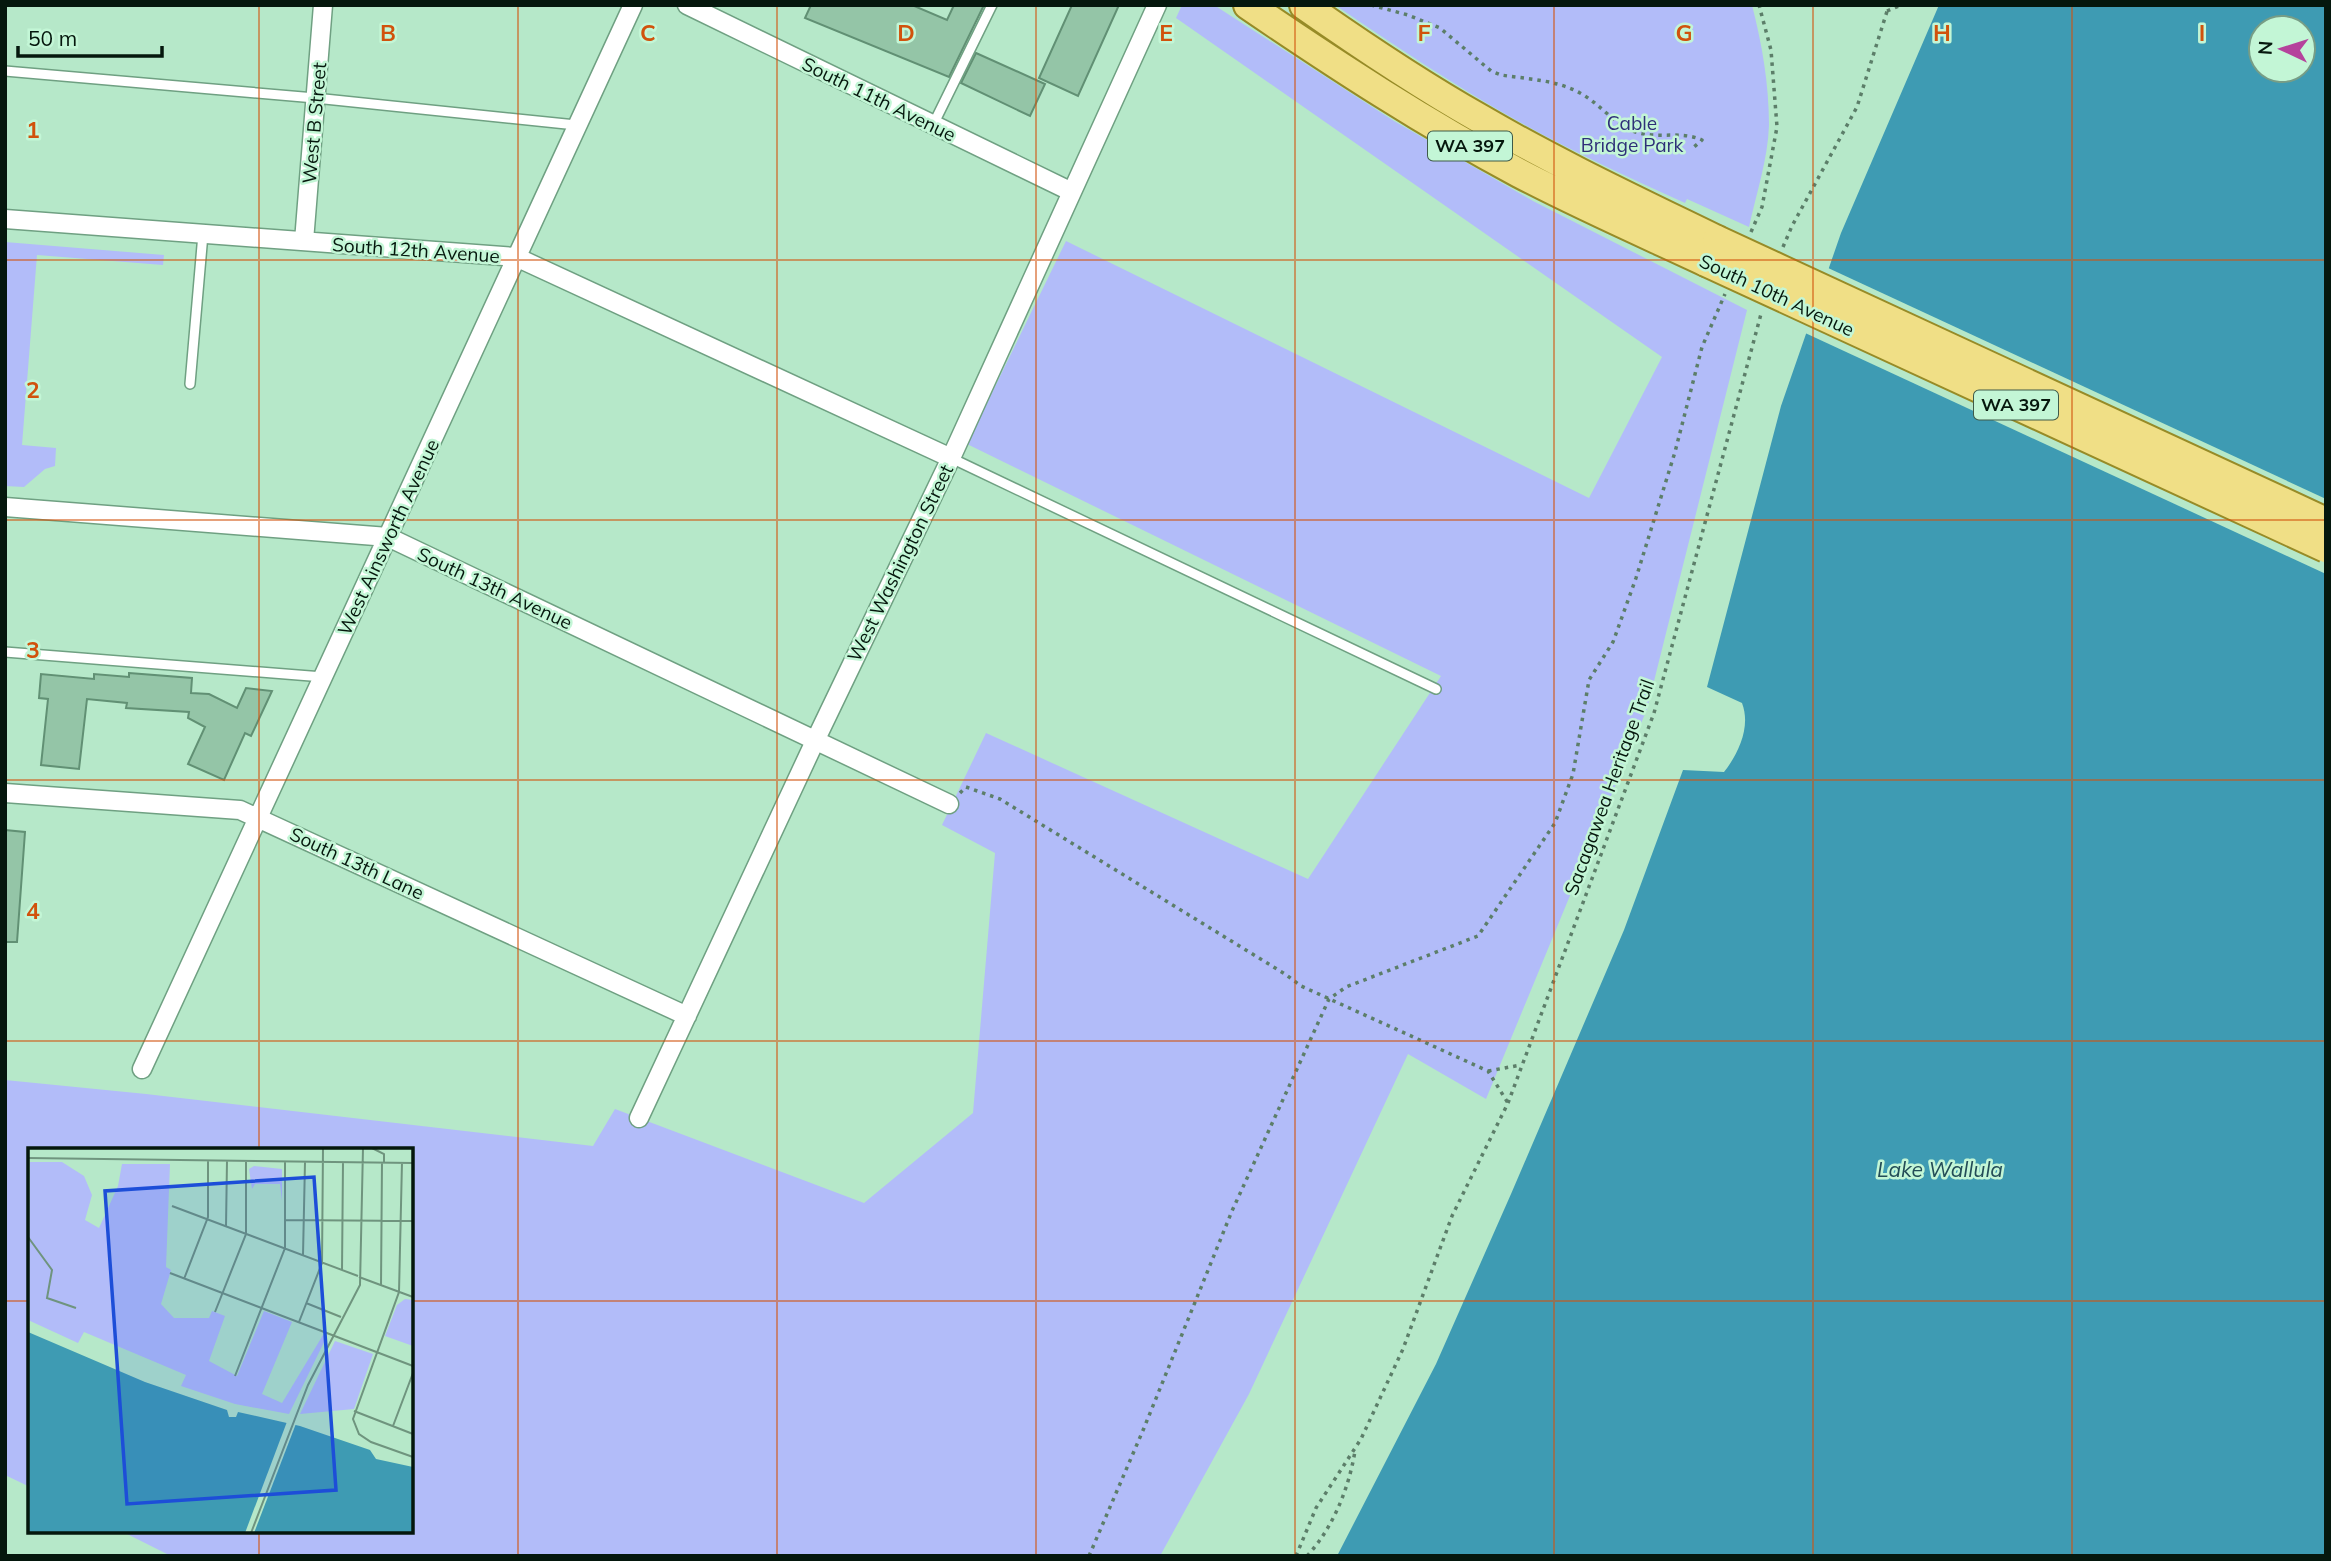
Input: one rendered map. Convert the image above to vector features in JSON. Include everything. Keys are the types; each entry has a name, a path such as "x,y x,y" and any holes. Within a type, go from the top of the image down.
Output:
{"main road":[{"name":"South 10th Avenue","path":"1248,5 1360,80 1460,140 1550,189 1712,251 2326,522"},
{"name":"South 10th Avenue","path":"1304,5 1400,70 1480,119 1573,169 1712,251 2326,548"}],"street":[{"name":"West B Street","path":"304,241 323,5"},
{"name":"West Ainsworth Avenue","path":"142,1069 633,5"},
{"name":"South 11th Avenue","path":"687,5 1072,192"},
{"name":"West Washington Street","path":"639,1118 951,458 1157,5"},
{"name":"South 12th Avenue","path":"5,219 516,257 951,458"},
{"name":"South 13th Avenue","path":"5,507 388,537 949,804"},
{"name":"South 13th Lane","path":"5,793 240,810 687,1016"}],"lane":[{"path":"933,125 992,5"},
{"path":"5,71 316,98 576,125"},
{"path":"190,384 203,234"},
{"path":"951,458 1436,689"},
{"path":"5,652 323,677"}],"path":[{"path":"1371,5 1433,25 1491,71 1567,87 1591,99 1632,131 1654,136 1684,135 1702,140 1694,147"},
{"path":"1748,239 1762,207 1777,127 1771,50 1759,5"},
{"path":"1781,251 1857,107 1889,5"},
{"path":"1887,11 1901,5"},
{"path":"1089,1556 1144,1429 1232,1211 1329,999 1346,986 1478,936 1555,823 1573,774 1589,680 1613,642 1636,578 1675,453 1702,346 1728,285"},
{"name":"Sacagawea Heritage Trail","path":"1296,1556 1316,1508 1356,1448 1403,1349 1452,1216 1508,1103 1654,713 1764,303"},
{"path":"949,804 966,787 1000,799 1301,986 1488,1071 1508,1103"},
{"path":"1488,1071 1522,1065"},
{"path":"1307,1556 1316,1546 1344,1496 1356,1448"}],"green space":[{"path":"1182,5 1214,5 1394,121 1533,201 1747,310 1647,709 1486,1099 1408,1054 1249,1394 1160,1556 171,1556 125,1533 413,1533 413,1148 28,1148 28,1486 5,1475 5,1080 593,1146 615,1109 864,1203 973,1113 995,853 942,825 986,733 1308,879 1441,676 967,444 1066,241 1589,498 1662,357 1176,18"},
{"name":"Cable Bridge Park","path":"1335,5 1752,5 1764,64 1769,125 1764,164 1749,227 1687,199 1685,203 1537,131 1447,79"},
{"path":"5,242 164,255 163,265 37,255 22,445 56,448 55,466 45,469 24,487 5,486"}],"water":[{"name":"Lake Wallula","path":"1939,5 2326,5 2326,1556 1337,1556 1436,1364 1511,1194 1624,930 1683,770 1724,772 1739,748 1745,721 1742,703 1707,687 1781,406 1841,233"}],"pier":[{"path":"1826,267 2326,499 2326,574 1803,332"}],"building":[{"path":"811,5 912,5 947,20 954,5 984,5 949,77 805,18"},
{"path":"1072,5 1119,5 1078,96 1039,78"},
{"path":"976,53 1045,84 1030,116 961,83"},
{"path":"129,673 192,678 191,693 209,694 237,708 246,688 272,691 251,736 245,733 224,780 188,764 205,727 188,718 189,712 126,708 127,703 87,699 79,769 41,765 48,699 39,698 41,674 94,679 94,674 129,677"},
{"path":"5,830 25,832 17,942 5,942"}]}
